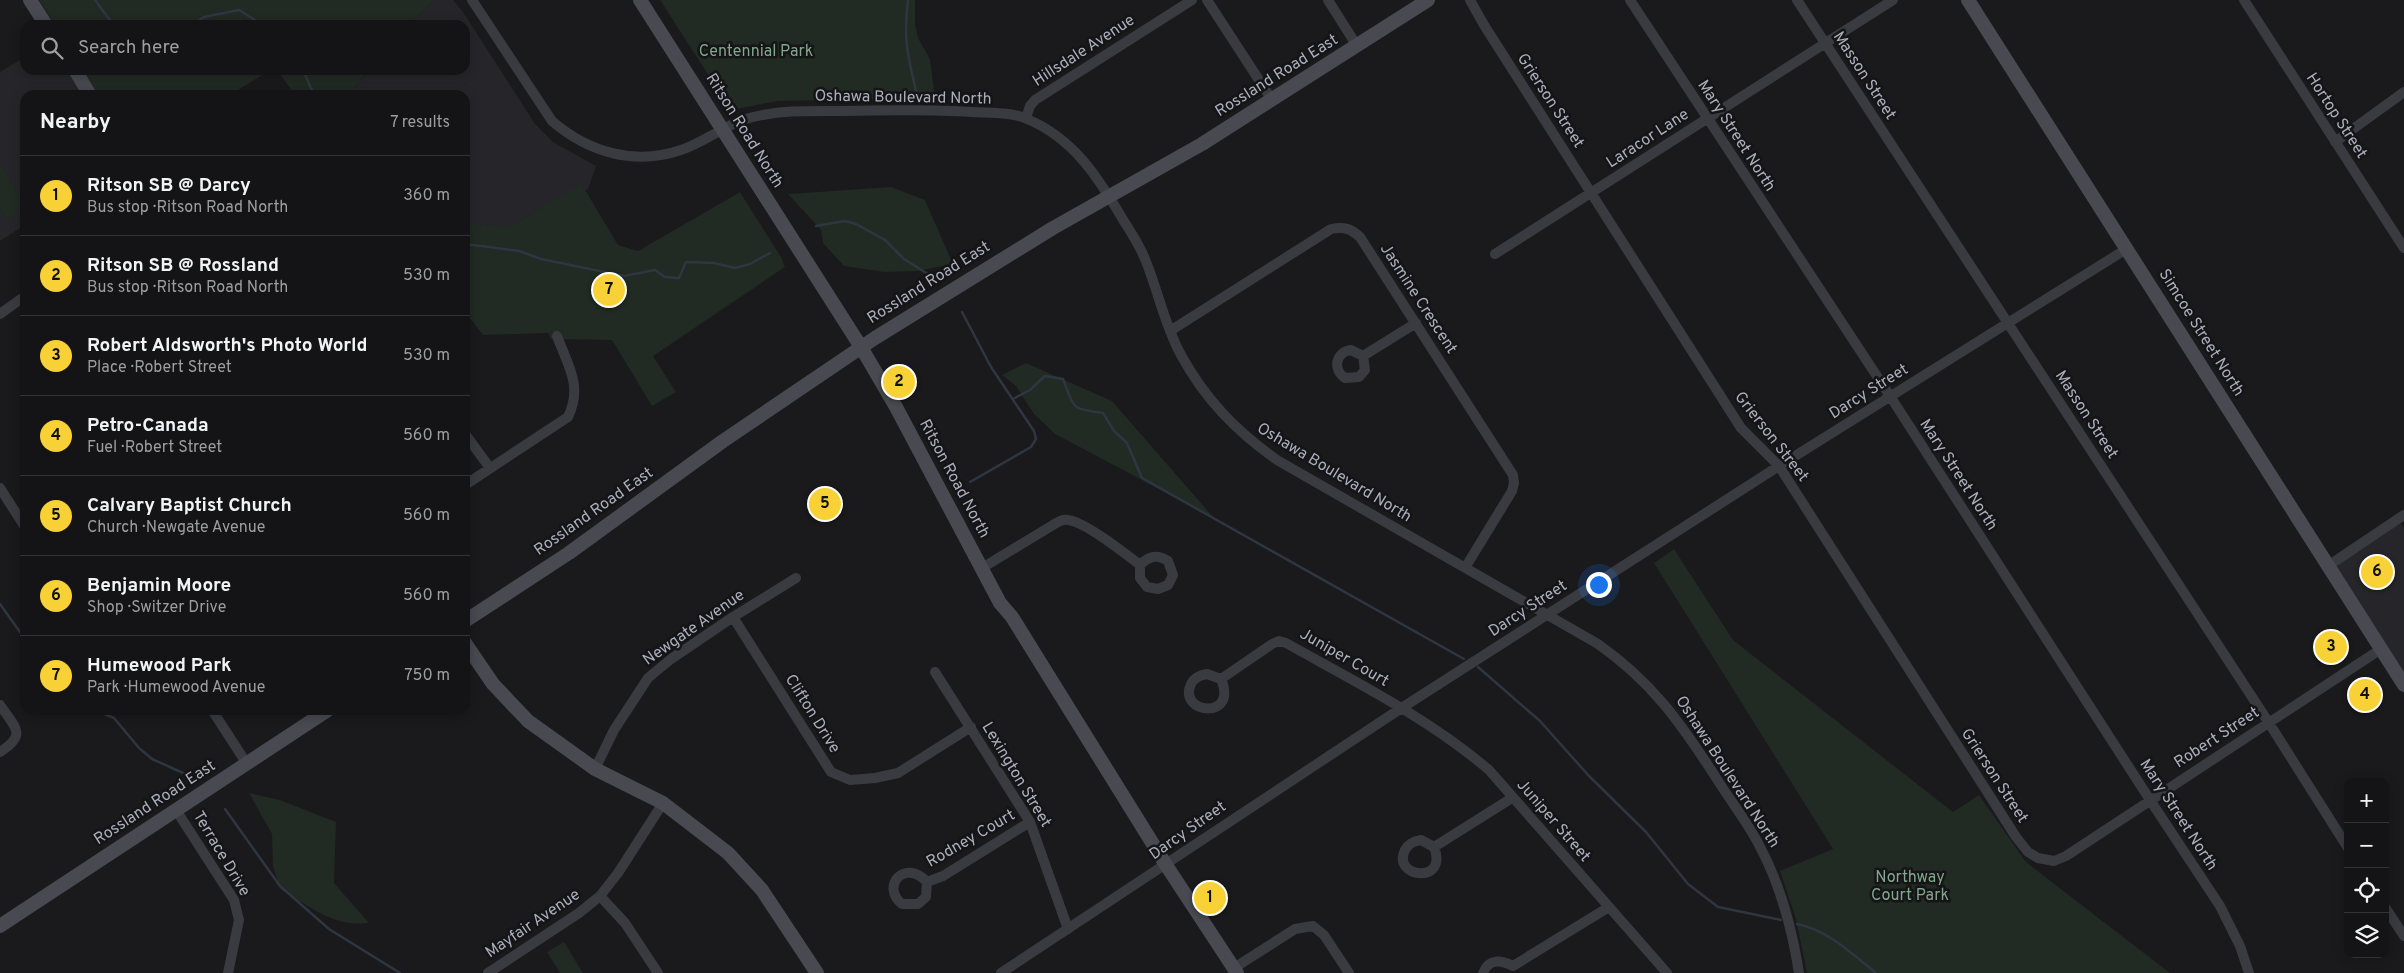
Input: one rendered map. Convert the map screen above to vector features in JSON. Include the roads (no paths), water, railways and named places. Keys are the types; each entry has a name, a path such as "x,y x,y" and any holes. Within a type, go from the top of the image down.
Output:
{"main road":[{"path":"30,0 43,20"},
{"name":"Ritson Road North","path":"640,0 861,347 896,407 1000,603 1012,617 1166,865 1236,970"},
{"name":"Rossland Road East","path":"470,618 568,553 723,441 861,347 988,266 1202,144 1428,0"},
{"name":"Simcoe Street North","path":"1968,0 2128,248 2404,685"},
{"path":"77,75 87,90"},
{"path":"470,651 494,684 528,721 595,769 663,803 728,853 762,890 817,973"},
{"name":"Rossland Road East","path":"0,926 320,715"}],"street":[{"name":"Oshawa Boulevard North","path":"472,0 552,121 570,136 598,150 626,157 653,156 681,150 752,117 796,112 944,110 1026,118 1054,133 1069,145 1091,170 1109,196 1144,256 1170,331 1196,379 1224,416 1248,439 1278,460 1598,644 1627,666 1661,698 1690,737 1758,842 1768,862 1789,922 1799,973"},
{"name":"Hillsdale Avenue","path":"1026,118 1030,106 1035,100 1192,0"},
{"path":"1207,0 1272,100"},
{"path":"1328,0 1357,46"},
{"name":"Grierson Street","path":"1470,0 1741,428 1779,466 2016,837 2028,852 2042,859"},
{"name":"Mary Street North","path":"1630,0 1890,396 2220,906 2240,946 2249,973"},
{"name":"Masson Street","path":"1797,0 2269,723 2344,842"},
{"name":"Laracor Lane","path":"1495,254 1592,194 1892,0"},
{"name":"Hortop Street","path":"2244,0 2404,248"},
{"path":"2335,142 2404,92"},
{"name":"Jasmine Crescent","path":"1170,331 1331,228 1342,227 1352,230 1360,237 1513,475 1512,492 1465,568"},
{"name":"Darcy Street","path":"1001,973 1166,865 1231,819 1400,709 1779,466 2128,248"},
{"path":"0,314 20,300"},
{"path":"1363,356 1416,323"},
{"path":"470,482 568,417 575,402 576,386 557,336"},
{"path":"470,441 490,468"},
{"path":"0,488 20,519"},
{"path":"2328,566 2404,515"},
{"path":"982,568 1061,520 1069,520 1094,533 1140,565"},
{"name":"Newgate Avenue","path":"595,769 614,730 648,678 671,659 733,616 796,578"},
{"name":"Clifton Drive","path":"733,616 831,772 850,780 875,778 898,773 971,728"},
{"name":"Juniper Court","path":"1222,679 1279,641 1286,642 1400,709"},
{"name":"Robert Street","path":"2042,859 2054,860 2066,856 2381,648"},
{"name":"Lexington Street","path":"935,672 1030,822 1068,929"},
{"path":"0,705 16,730 17,736 14,742 0,752"},
{"name":"Juniper Street","path":"1400,709 1463,748 1489,770 1667,973"},
{"path":"215,715 247,764"},
{"path":"1434,847 1512,798"},
{"name":"Mayfair Avenue","path":"488,973 579,913 600,896 618,873 663,803"},
{"name":"Terrace Drive","path":"176,810 234,900 239,920 228,973"},
{"name":"Rodney Court","path":"928,882 943,876 1030,822"},
{"path":"600,896 625,923 658,973"},
{"path":"1483,973 1486,966 1495,962 1504,962 1513,970 1609,907"},
{"path":"2389,913 2404,936"},
{"path":"1236,970 1295,929 1313,926 1324,935 1349,973"}],"waterway":[{"path":"95,0 110,20"},
{"path":"908,0 906,38 917,95"},
{"path":"200,20 204,17 239,10 255,20"},
{"path":"305,75 312,90"},
{"path":"816,226 845,221 856,224 885,240 904,259 931,276"},
{"path":"470,245 519,251 541,259 624,276 655,270 665,277 679,278 686,262 714,263 735,268 750,264 770,253"},
{"path":"962,312 991,367 1034,431 1036,439 1031,447 970,482"},
{"path":"1013,399 1030,390 1045,376 1063,379 1075,406 1103,413 1114,431 1127,443 1142,478 1464,659"},
{"path":"0,604 20,632"},
{"path":"1478,667 1540,721 1589,776 1646,832 1688,884 1718,907 1781,920"},
{"path":"107,715 114,718 139,748 152,759 192,777"},
{"path":"225,809 280,886 329,929 400,973"},
{"path":"1797,924 1829,937 1876,973"}],"place":[{"name":"Humewood Park","path":"609,290"},
{"name":"Ritson SB @ Rossland","path":"899,382"},
{"name":"Calvary Baptist Church","path":"825,504"},
{"name":"Benjamin Moore","path":"2377,572"},
{"name":"Robert Aldsworth's Photo World","path":"2331,647"},
{"name":"Petro-Canada","path":"2365,695"},
{"name":"Ritson SB @ Darcy","path":"1210,898"}],"park label":[{"name":"Centennial Park","path":"756,52"},
{"name":"Northway Court Park","path":"1910,887"}]}
